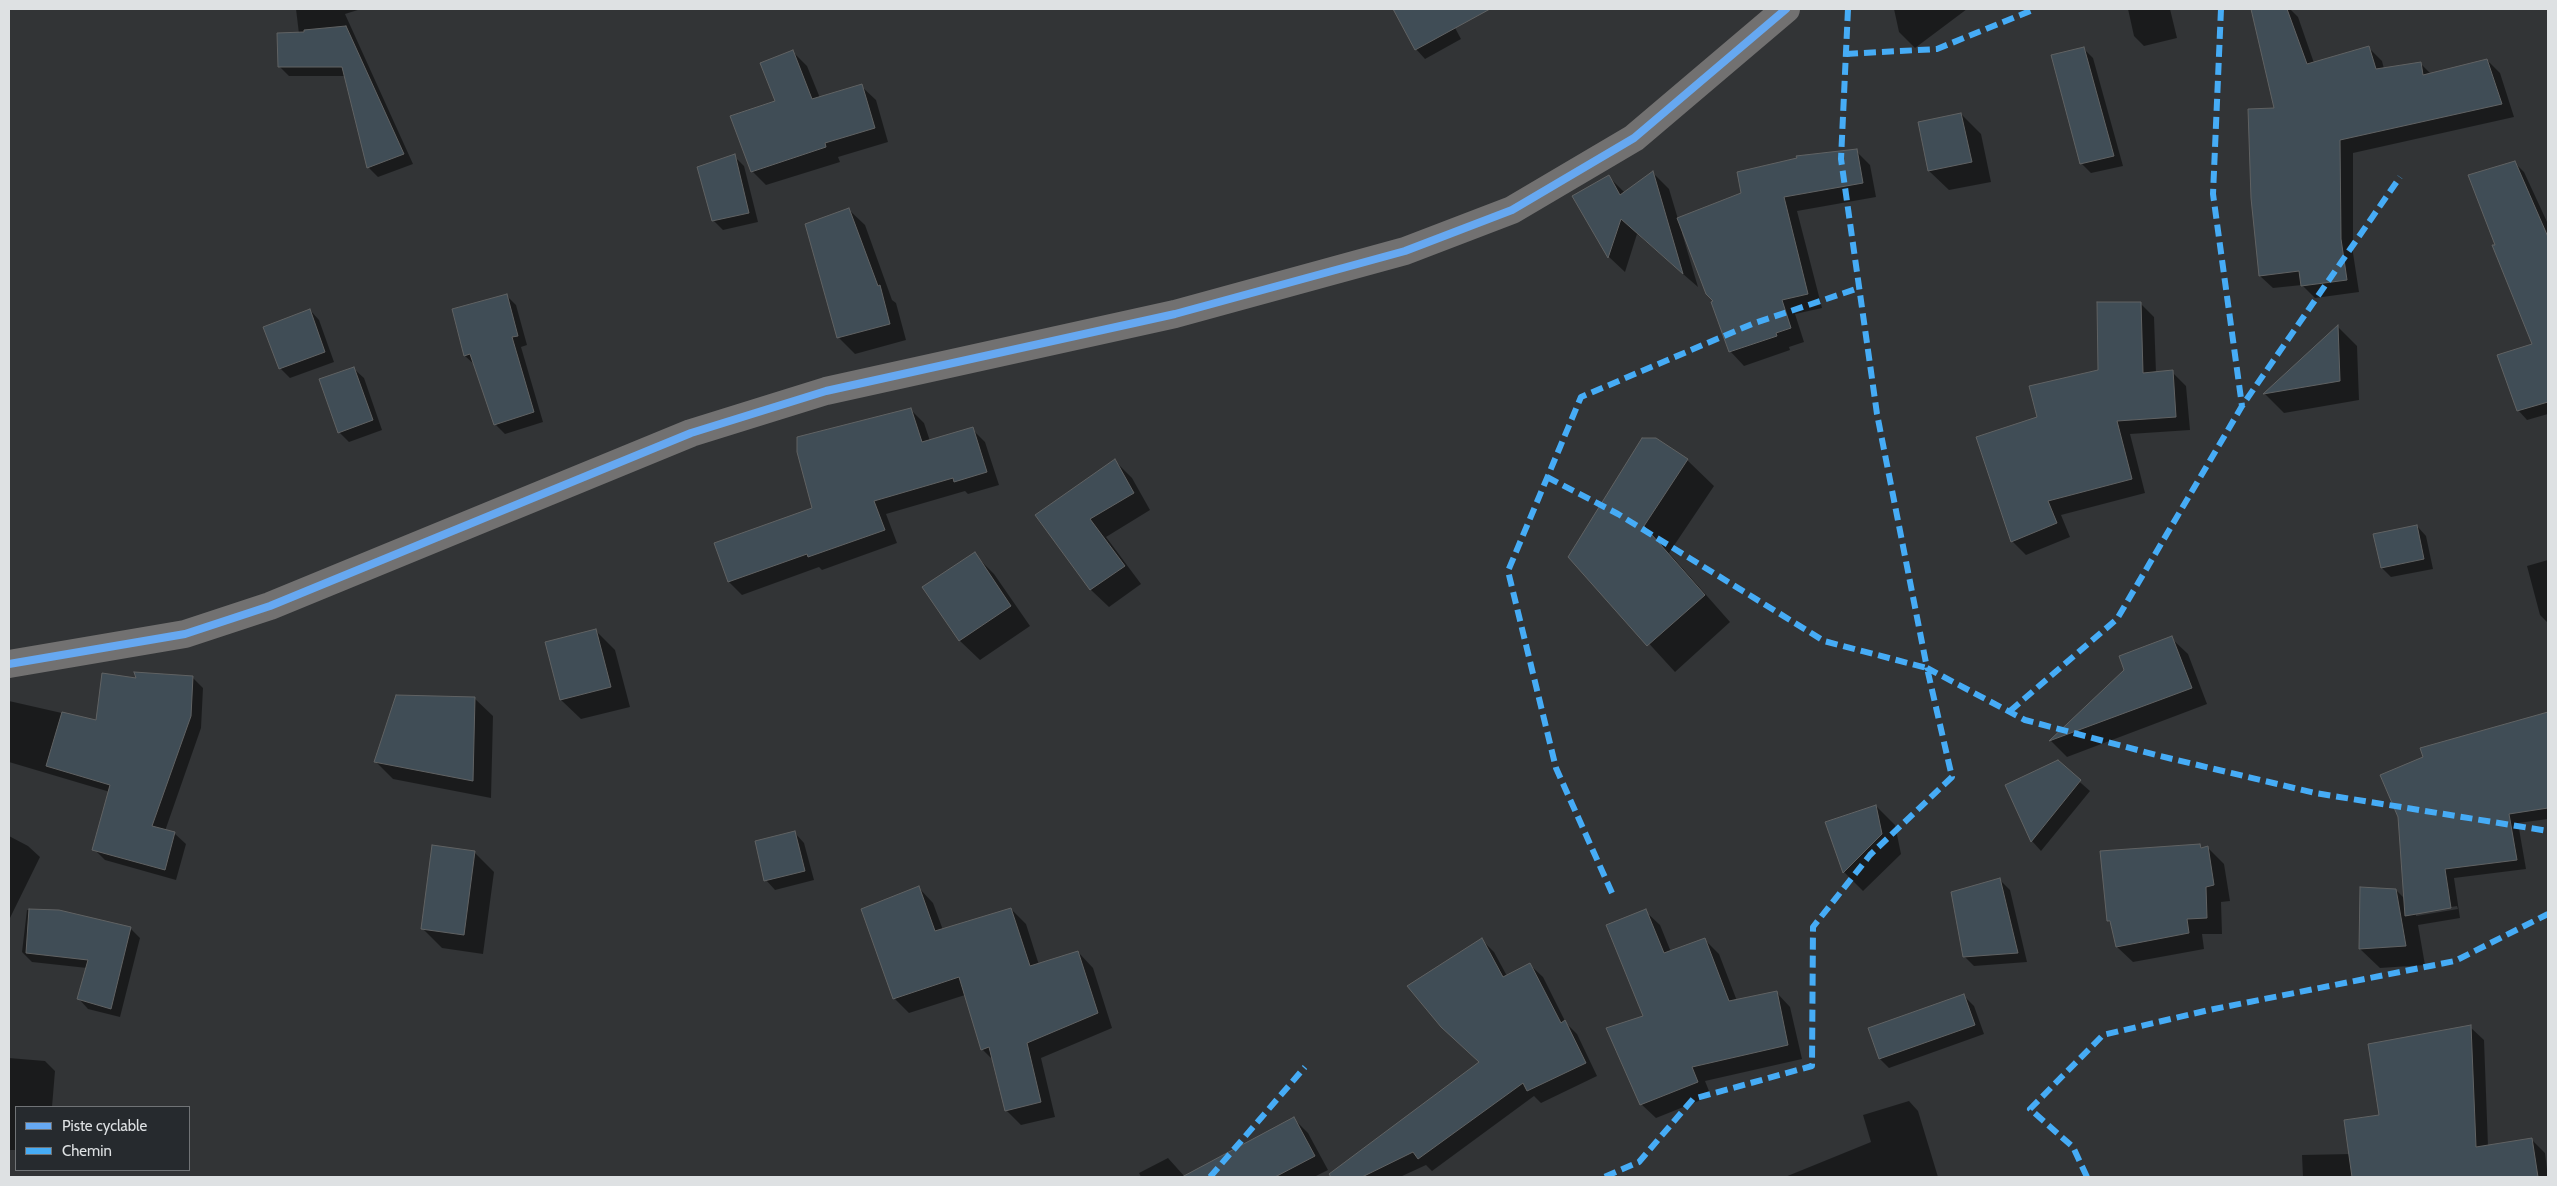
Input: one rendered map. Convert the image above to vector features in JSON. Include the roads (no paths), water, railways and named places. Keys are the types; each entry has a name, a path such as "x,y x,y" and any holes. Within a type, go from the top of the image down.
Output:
{"street":[{"path":"9,664 185,634 270,606 691,433 826,392 1174,314 1406,250 1512,210 1634,138 1786,9"}]}
